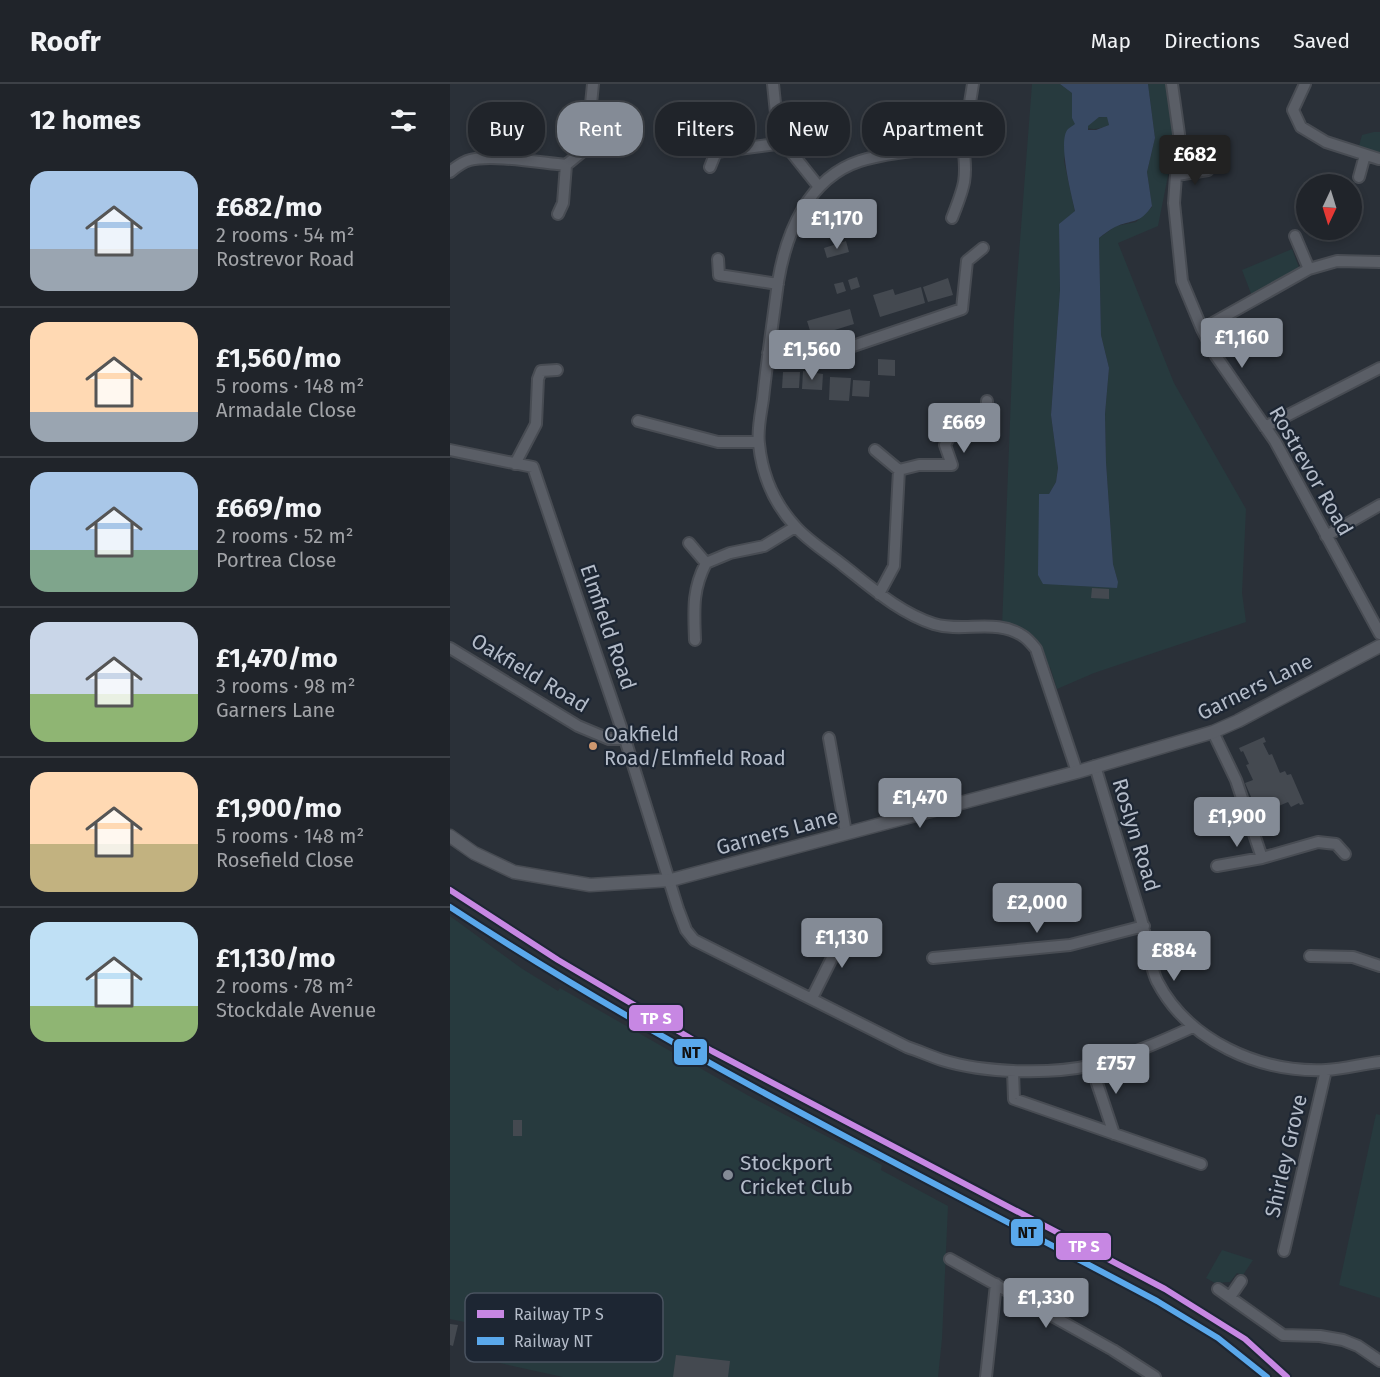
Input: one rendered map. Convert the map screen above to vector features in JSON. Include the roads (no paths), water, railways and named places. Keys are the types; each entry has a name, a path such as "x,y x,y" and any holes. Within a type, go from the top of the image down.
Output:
{"street":[{"path":"558,214 562,203 567,165 583,151 590,124 593,84"},
{"path":"773,84 775,102"},
{"path":"970,102 973,84"},
{"name":"Rostrevor Road","path":"1172,84 1179,134 1174,203 1182,281 1216,356 1265,427 1380,634"},
{"path":"1305,84 1293,110 1301,127 1326,142 1379,159"},
{"path":"1360,174 1365,154"},
{"path":"710,167 714,156"},
{"path":"794,156 819,187"},
{"path":"882,156 858,162 819,187 802,209 789,236 778,284 758,442 770,489 795,527 879,594 912,615 937,625 964,628 1002,627 1022,635 1036,648 1077,772"},
{"path":"952,218 962,192 966,171 964,156"},
{"path":"450,172 460,164 472,159 489,158 567,165"},
{"path":"1177,175 1208,170"},
{"path":"1295,236 1309,269"},
{"path":"768,353 820,353 853,346 962,309 967,261 983,248"},
{"path":"718,259 719,275 778,284"},
{"path":"1202,329 1309,269 1337,261 1380,262"},
{"path":"1265,427 1380,368"},
{"path":"515,464 536,424 538,380 541,371 557,370"},
{"path":"899,470 920,465 952,465 945,445 952,431 965,424 986,426 987,401"},
{"path":"638,421 718,442 758,442"},
{"name":"Elmfield Road","path":"450,450 533,467 625,739 686,930 694,940 907,1047 943,1060 979,1068 1013,1071 1092,1065 1149,1048 1193,1027"},
{"path":"874,450 899,470"},
{"path":"879,594 894,566 899,470"},
{"path":"1326,536 1380,505"},
{"path":"695,640 694,606 697,580 706,563 730,553 764,546 795,527"},
{"path":"689,543 706,563"},
{"name":"Garners Lane","path":"450,836 474,853 514,872 590,885 671,880 1077,772 1213,732 1380,646"},
{"name":"Oakfield Road","path":"450,648 578,726 609,739 625,739"},
{"path":"1213,732 1236,780 1262,858"},
{"path":"829,738 846,833"},
{"name":"Roslyn Road","path":"1095,766 1144,926 1156,979 1172,1006 1193,1027 1231,1051 1265,1063 1295,1069 1326,1070 1380,1062"},
{"path":"1217,866 1262,858 1318,842 1336,844 1345,854"},
{"path":"933,958 1070,945 1144,926"},
{"path":"812,998 847,928"},
{"path":"1310,956 1353,957 1380,966"},
{"path":"1092,1065 1114,1134"},
{"name":"Shirley Grove","path":"1284,1251 1326,1070"},
{"path":"1013,1071 1014,1099 1201,1164"},
{"path":"951,1259 1113,1350 1155,1377"},
{"path":"1230,1297 1241,1281"},
{"path":"986,1377 996,1284"},
{"path":"1218,1289 1283,1335 1320,1336 1343,1340 1358,1346 1380,1361"}],"water":[{"path":"1060,84 1148,84 1155,138 1147,172 1152,206 1139,219 1115,227 1099,238 1101,335 1109,368 1105,414 1106,462 1113,564 1118,582 1117,588 1043,584 1038,575 1039,494 1049,494 1056,482 1058,468 1051,415 1060,290 1059,224 1075,211 1066,169 1064,144 1068,129 1075,124 1072,118 1072,93","holes":["1099,117 1107,117 1109,125 1096,130 1088,130 1088,126"]}],"rail line":[{"name":"NT","path":"450,907 622,1013 710,1063 888,1160 1157,1301 1218,1338 1267,1377"}],"place":[{"name":"Oakfield Road/Elmfield Road","path":"593,746"},
{"name":"Stockport Cricket Club","path":"728,1175"}]}
